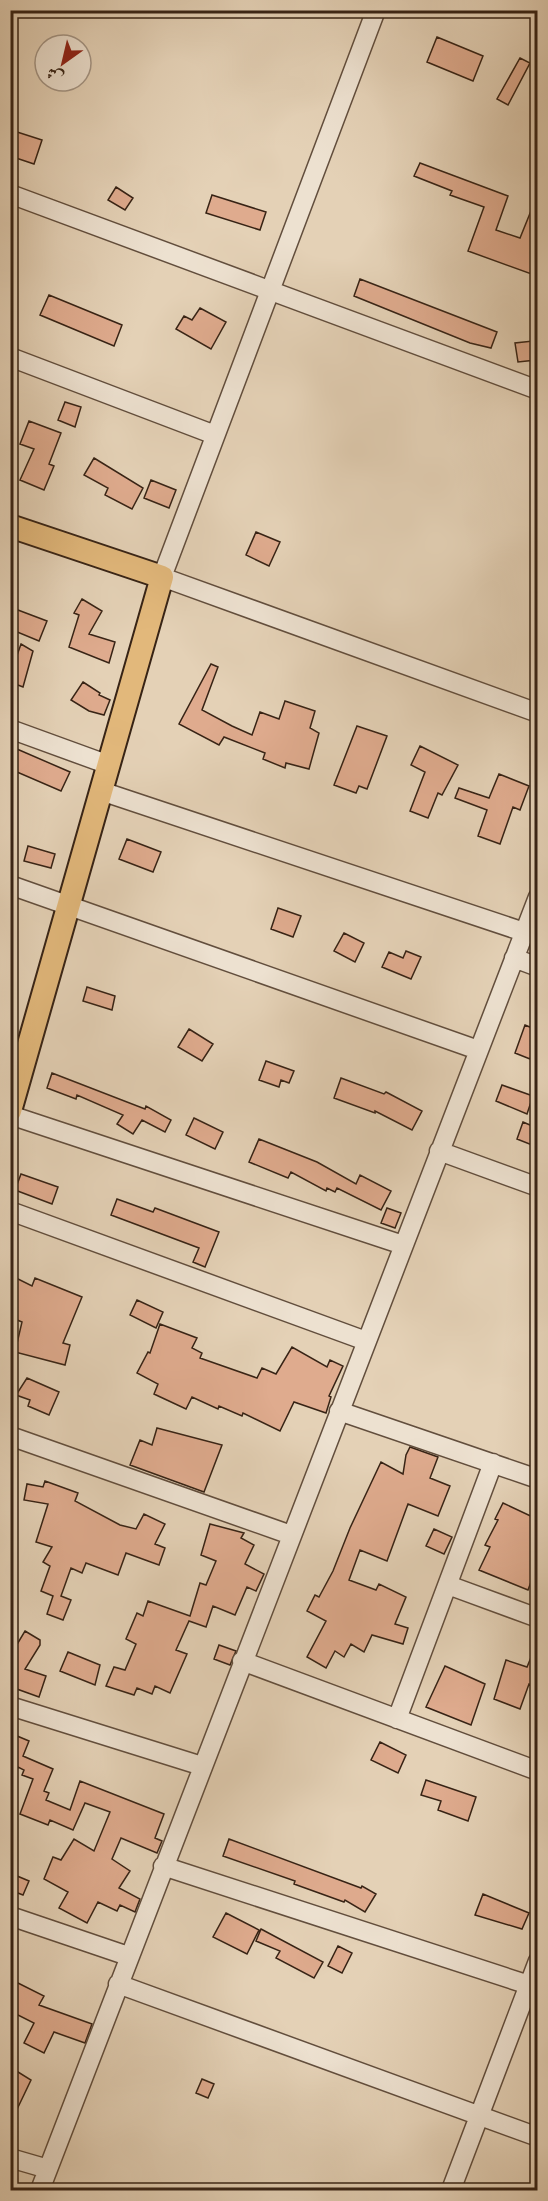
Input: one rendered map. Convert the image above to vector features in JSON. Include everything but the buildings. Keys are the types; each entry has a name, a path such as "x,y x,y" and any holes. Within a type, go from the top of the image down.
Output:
{"main road":[{"path":"10,526 162,577 69,904 16,1069 10,1113"}],"street":[{"path":"376,10 162,577 537,713"},
{"path":"10,194 537,390"},
{"path":"10,357 215,435"},
{"path":"10,729 109,765"},
{"path":"101,791 524,932"},
{"path":"10,885 478,1050"},
{"path":"40,2190 128,1956 537,897"},
{"path":"514,958 537,967"},
{"path":"10,1113 403,1245"},
{"path":"439,1151 537,1187"},
{"path":"10,1211 366,1341"},
{"path":"339,1411 537,1479"},
{"path":"10,1436 291,1534"},
{"path":"397,1719 493,1463"},
{"path":"448,1585 537,1618"},
{"path":"242,1661 537,1771"},
{"path":"10,1706 202,1766"},
{"path":"163,1866 529,1985"},
{"path":"10,1916 128,1956"},
{"path":"451,2190 537,1961"},
{"path":"118,1984 537,2137"},
{"path":"10,2158 48,2169"}]}
